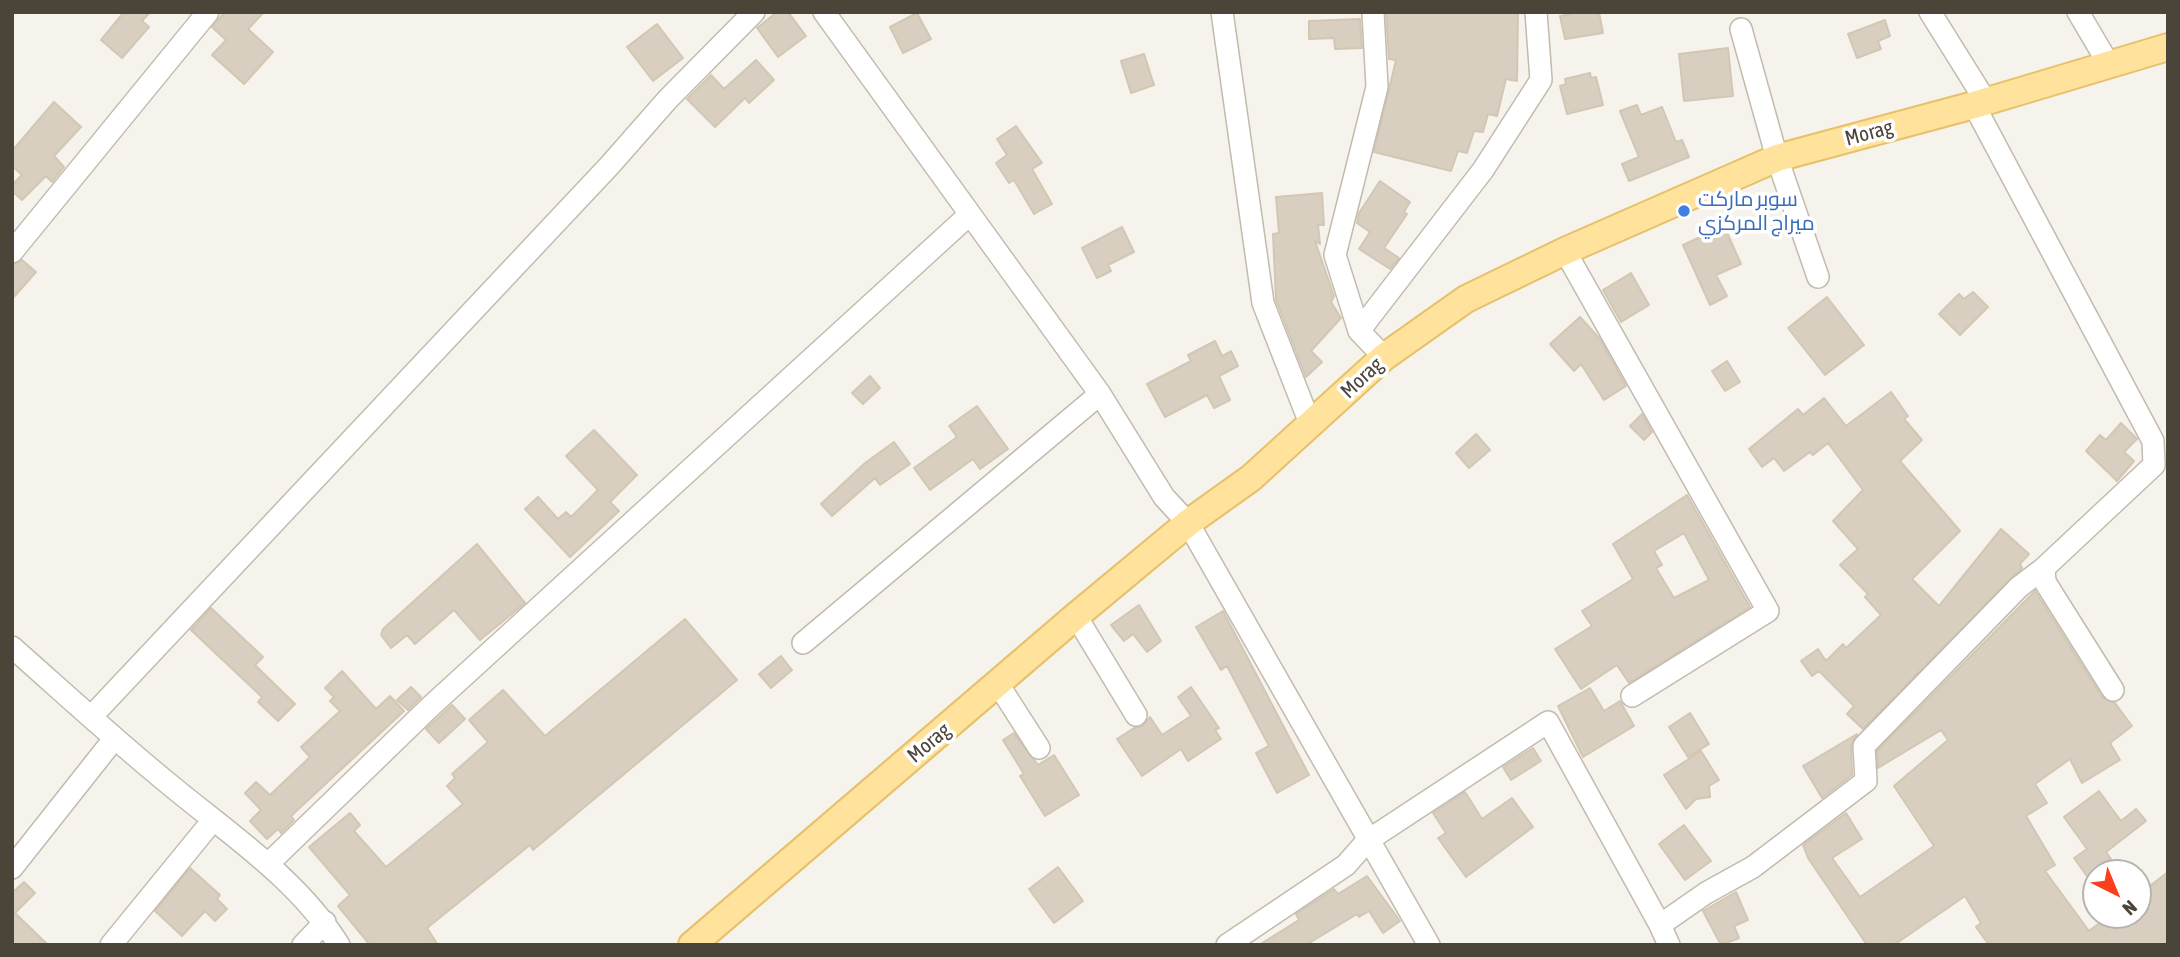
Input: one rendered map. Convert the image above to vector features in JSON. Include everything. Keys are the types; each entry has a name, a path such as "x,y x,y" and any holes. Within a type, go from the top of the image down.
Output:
{"main road":[{"name":"Morag","path":"692,945 1076,616 1188,523 1251,478 1384,357 1466,299 1565,251 1777,158 1980,103 2168,47"}],"street":[{"path":"12,253 208,12"},
{"path":"91,717 610,165 668,99 754,12"},
{"path":"824,12 968,215 1100,394 1164,497 1188,523 1367,841 1429,945"},
{"path":"1223,12 1263,303 1311,426"},
{"path":"1373,12 1377,87 1335,255 1359,331 1384,357"},
{"path":"1359,331 1483,170 1541,80 1536,12"},
{"path":"1660,925 1706,893 1753,867 1866,781 1864,746 2019,587 2154,466 2153,441 1980,103 1930,12"},
{"path":"2078,12 2109,63"},
{"path":"1741,29 1777,158 1818,277"},
{"path":"268,864 431,706 968,215"},
{"path":"1565,251 1768,611 1632,696"},
{"path":"803,643 1100,394"},
{"path":"2043,568 2045,582 2113,690"},
{"path":"1076,616 1136,715"},
{"path":"12,647 114,739 268,864 325,922 339,945"},
{"path":"998,684 1039,748"},
{"path":"1227,945 1346,864 1367,841 1548,722 1669,945"},
{"path":"12,868 114,739"},
{"path":"111,945 213,820"},
{"path":"303,945 325,922"}],"building":[{"path":"124,12 150,12 142,21 149,27 122,58 101,40"},
{"path":"225,12 264,12 248,29 273,52 244,84 212,55 226,40 212,27"},
{"path":"777,12 788,12 806,36 778,57 757,28"},
{"path":"1386,12 1518,12 1517,81 1506,79 1497,116 1488,114 1483,132 1474,131 1467,153 1458,151 1451,171 1374,152 1396,60 1389,59"},
{"path":"1599,12 1603,33 1565,39 1560,16"},
{"path":"917,13 931,39 903,53 890,27"},
{"path":"1360,19 1362,48 1335,49 1334,38 1309,39 1309,21"},
{"path":"1885,20 1890,36 1878,41 1881,49 1857,58 1848,34"},
{"path":"657,24 683,58 653,81 627,47"},
{"path":"1728,48 1733,96 1684,101 1679,54"},
{"path":"1144,54 1154,85 1131,93 1121,61"},
{"path":"756,60 774,80 749,103 745,98 715,127 687,99 711,75 724,89"},
{"path":"1590,73 1591,78 1596,77 1603,105 1567,114 1560,86 1566,84 1565,79"},
{"path":"54,102 81,127 54,156 64,167 52,182 46,176 22,200 12,191 12,185 22,175 12,166 12,151"},
{"path":"1637,105 1641,115 1662,107 1676,142 1682,140 1689,157 1629,181 1622,164 1639,157 1620,111"},
{"path":"1016,126 1042,163 1032,169 1052,204 1034,214 1014,180 1009,183 996,163 1007,155 997,139"},
{"path":"1380,181 1410,202 1404,212 1407,214 1384,248 1399,258 1390,269 1359,249 1370,232 1357,223 1359,213"},
{"path":"1322,193 1324,225 1318,225 1320,244 1315,241 1334,296 1331,302 1341,318 1311,351 1322,362 1306,377 1276,300 1273,234 1279,233 1276,197"},
{"path":"1724,226 1741,264 1716,275 1727,296 1710,305 1683,245"},
{"path":"1122,227 1134,252 1108,265 1111,271 1097,278 1082,248"},
{"path":"22,260 36,272 12,299 12,265"},
{"path":"1631,273 1649,305 1621,322 1603,290"},
{"path":"1973,292 1988,307 1960,335 1939,314 1959,294 1964,299"},
{"path":"1827,297 1864,345 1825,375 1788,328"},
{"path":"1580,317 1600,339 1626,386 1604,400 1581,364 1574,371 1550,344"},
{"path":"1215,341 1222,356 1231,351 1238,366 1219,376 1230,400 1214,408 1207,395 1165,417 1147,384 1191,361 1188,355"},
{"path":"1727,361 1740,382 1725,391 1712,371"},
{"path":"870,376 880,388 863,404 852,393"},
{"path":"1891,392 1908,416 1904,419 1922,440 1900,461 1960,531 1912,579 1939,606 2001,529 2029,554 2020,564 2022,568 1863,729 1847,714 1854,706 1819,671 1812,676 1801,661 1818,649 1826,661 1843,644 1846,648 1881,615 1865,597 1868,594 1840,565 1858,549 1833,521 1863,490 1828,443 1784,471 1774,458 1762,467 1749,449 1798,409 1803,415 1824,398 1846,426"},
{"path":"977,406 1008,449 980,469 973,459 930,490 914,468 957,437 949,426"},
{"path":"1642,414 1652,432 1644,440 1630,426"},
{"path":"2121,423 2137,439 2124,452 2134,461 2117,481 2086,451 2100,435 2106,440"},
{"path":"594,430 637,475 610,502 619,511 570,557 525,509 538,497 558,519 566,512 571,517 598,490 566,456"},
{"path":"1476,434 1490,450 1469,468 1456,453"},
{"path":"894,442 910,464 880,485 875,478 832,516 821,504 865,463"},
{"path":"1687,495 1750,607 1629,683 1617,665 1581,689 1555,649 1592,626 1582,611 1633,579 1613,544","holes":["1684,533 1709,580 1674,598 1656,568 1662,565 1654,551"]},
{"path":"477,544 525,603 480,640 454,610 415,644 407,635 391,648 381,635 383,629"},
{"path":"2035,591 2102,697 2115,703 2132,726 2110,743 2120,760 2082,783 2070,759 2035,784 2047,803 2026,816 2055,865 2045,871 2082,921 2082,929 2089,931 2152,929 2152,884 2168,872 2168,945 1989,945 1976,927 1981,923 1965,896 1894,945 1867,945 1808,858 1803,845 1846,813 1862,839 1832,858 1860,897 1934,846 1894,786 1948,740 1941,730 1878,768 1877,751"},
{"path":"1139,605 1161,641 1147,652 1133,634 1124,641 1111,625"},
{"path":"211,608 263,657 255,665 295,704 278,721 258,702 262,697 191,630"},
{"path":"1223,611 1309,775 1277,793 1256,753 1269,746 1227,666 1221,670 1196,627"},
{"path":"685,619 737,680 533,850 530,845 427,928 438,945 370,945 338,906 350,895 309,847 350,813 360,825 354,831 386,867 463,804 447,786 455,778 452,774 488,742 469,720 503,690 545,736"},
{"path":"781,656 792,670 771,688 759,674"},
{"path":"342,671 376,709 390,696 404,711 291,816 294,820 281,833 278,829 267,839 250,821 261,810 245,793 256,782 270,795 310,757 301,747 340,711 330,701 334,697 325,688"},
{"path":"411,687 421,697 408,710 397,700"},
{"path":"1191,687 1219,728 1215,730 1221,739 1188,761 1181,749 1142,776 1117,739 1134,728 1143,726 1150,717 1162,735 1191,716 1178,697"},
{"path":"1590,688 1604,711 1620,701 1634,726 1583,757 1558,706"},
{"path":"452,705 465,719 439,743 426,729"},
{"path":"1690,713 1709,744 1688,757 1669,727"},
{"path":"1014,733 1038,765 1054,755 1079,795 1045,816 1020,776 1024,774 1003,740"},
{"path":"1857,734 1851,746 1852,775 1822,798 1803,766"},
{"path":"1533,748 1541,761 1511,780 1503,767"},
{"path":"1701,751 1719,780 1709,786 1710,797 1696,799 1686,809 1664,775"},
{"path":"2099,791 2121,821 2136,809 2146,821 2106,852 2111,859 2082,859 2082,869 2074,858 2087,849 2064,817"},
{"path":"1465,792 1482,819 1512,798 1533,827 1466,877 1438,838 1446,833 1433,813"},
{"path":"1684,825 1711,861 1685,880 1659,844"},
{"path":"1058,867 1083,901 1054,923 1029,889"},
{"path":"190,868 220,895 217,899 227,909 215,921 205,911 182,936 155,911"},
{"path":"1367,876 1400,921 1383,933 1369,911 1359,917 1357,914 1306,945 1259,945 1299,920 1296,914 1334,889 1338,894"},
{"path":"24,882 35,893 15,913 48,945 12,945 12,893"},
{"path":"1736,892 1748,920 1734,926 1739,938 1721,945 1703,911"}],"place":[{"name":"سوبر ماركت ميراج المركزي","path":"1684,211"}]}
